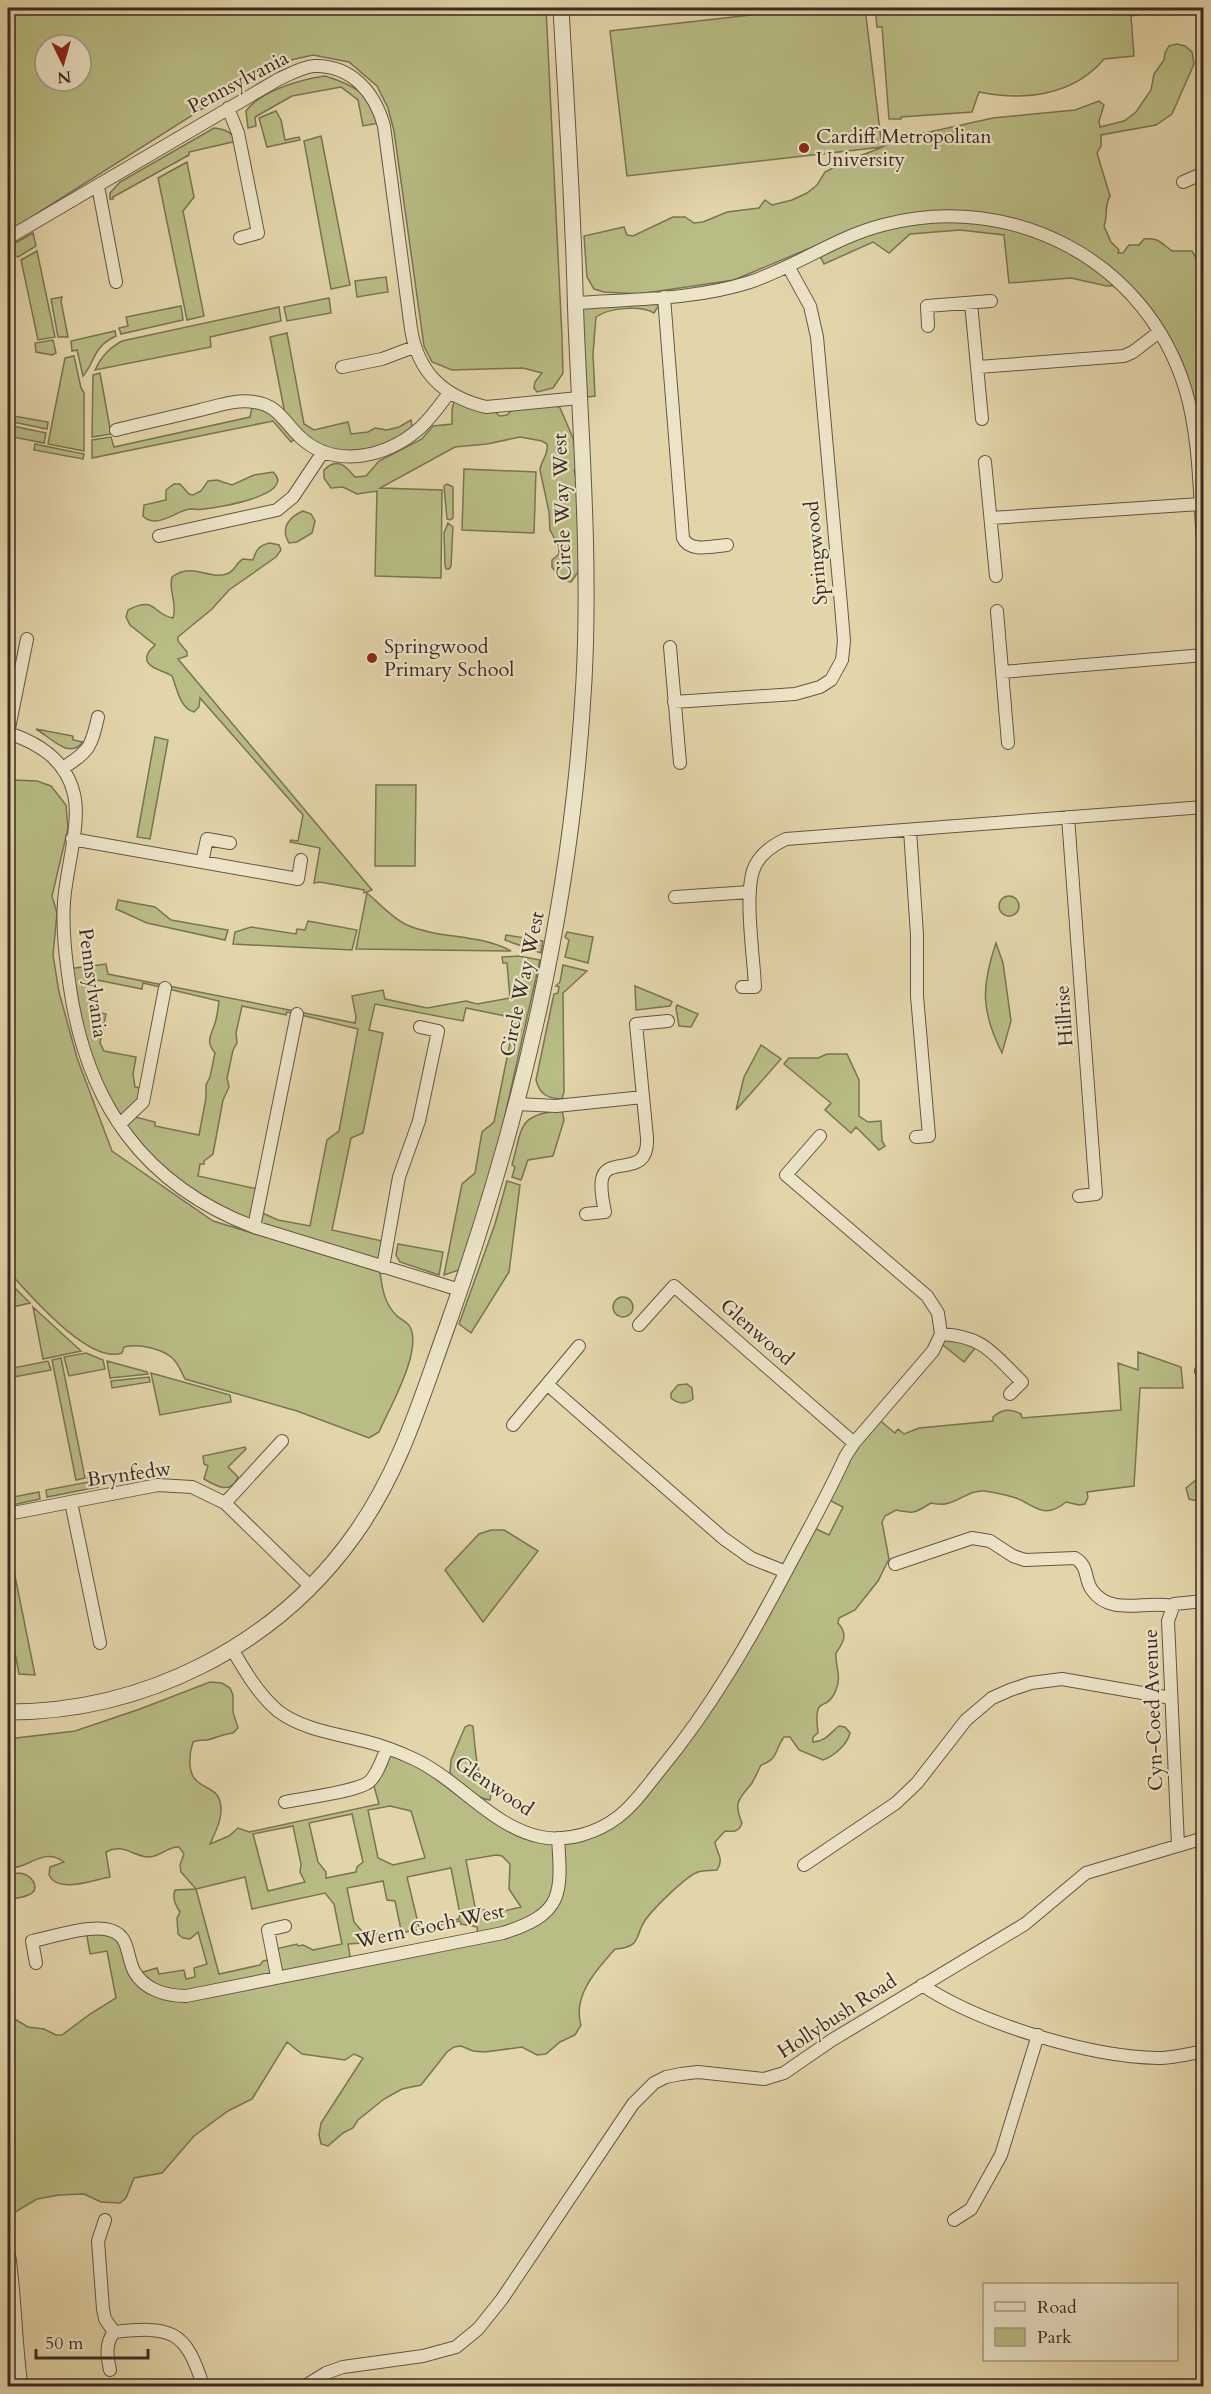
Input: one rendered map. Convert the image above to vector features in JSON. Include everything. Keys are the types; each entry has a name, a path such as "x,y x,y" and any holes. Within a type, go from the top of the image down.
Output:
{"street":[{"name":"Circle Way West","path":"8,1712 51,1710 116,1700 176,1678 232,1649 271,1620 310,1586 356,1534 400,1456 418,1412 494,1186 541,1006 557,926 580,745 584,675 586,572 574,240 561,8"},
{"name":"Pennsylvania","path":"8,238 279,79 301,69 314,66 327,67 351,76 368,91 381,114 414,347 424,369 449,393 473,404 493,407 579,398"},
{"path":"228,108 238,133 258,234 240,238"},
{"path":"1183,182 1203,173"},
{"path":"98,186 116,282"},
{"path":"575,303 664,297 733,287 768,275 853,235 883,225 941,217 988,218 1035,231 1084,255 1123,285 1138,301 1159,332 1176,364 1192,414 1203,554"},
{"name":"Springwood","path":"675,702 808,692 831,680 842,660 844,641 817,337 810,306 788,266"},
{"path":"664,297 683,538 685,543 692,547 727,545"},
{"path":"928,326 927,306 991,301"},
{"path":"971,303 982,419"},
{"path":"978,367 1124,356 1159,332"},
{"path":"342,367 382,359 414,347"},
{"path":"116,430 232,403 256,402 277,411 299,436 323,452 349,458 382,450 419,429 449,393"},
{"path":"159,536 277,510 293,497 323,452"},
{"path":"986,462 996,576"},
{"path":"991,518 1200,504"},
{"path":"997,611 1008,743"},
{"name":"Pennsylvania","path":"27,639 8,733 30,740 45,749 63,768 74,791 77,805 64,904 66,962 71,999 88,1064 101,1094 120,1124 146,1158 184,1192 225,1216 460,1290"},
{"path":"670,647 680,763"},
{"path":"1002,672 1203,655"},
{"path":"63,768 78,758 93,741 98,717"},
{"path":"742,987 755,987 751,876 760,857 768,849 786,839 1203,807"},
{"name":"Hillrise","path":"1068,817 1096,1194 1079,1196"},
{"path":"910,830 917,935 917,996 929,1136 916,1137"},
{"path":"72,839 298,879 301,860"},
{"path":"202,862 207,839 230,843"},
{"path":"675,897 750,892"},
{"path":"120,1124 143,1102 165,988"},
{"path":"254,1227 297,1014"},
{"path":"586,1214 604,1212 602,1184 605,1172 610,1168 637,1162 646,1152 647,1138 636,1024 668,1021"},
{"path":"382,1267 399,1177 419,1122 438,1031 420,1027"},
{"path":"517,1104 556,1106 643,1097"},
{"path":"820,1136 786,1175 927,1296 938,1313 941,1334 966,1336 980,1342 1022,1382 1010,1394"},
{"name":"Glenwood","path":"639,1325 674,1286 854,1443"},
{"name":"Glenwood","path":"232,1649 258,1691 292,1720 387,1749 431,1768 515,1828 542,1837 558,1838 570,1838 598,1830 630,1806 711,1703 786,1572 854,1443 933,1351 941,1334"},
{"path":"513,1425 579,1346"},
{"path":"548,1384 723,1538 751,1558 786,1572"},
{"path":"225,1503 282,1441"},
{"name":"Brynfedw","path":"8,1514 166,1485 192,1487 225,1503 310,1586"},
{"name":"Brynfedw","path":"71,1502 100,1643"},
{"path":"895,1564 963,1540 981,1538 1025,1560 1076,1558 1086,1567 1091,1589 1108,1604 1116,1606 1156,1603 1172,1606"},
{"name":"Cyn-Coed Avenue","path":"1178,1845 1167,1633 1172,1606 1178,1603 1203,1601"},
{"path":"804,1865 896,1803 917,1783 966,1720 992,1698 1039,1681 1062,1679 1171,1698"},
{"path":"285,1802 353,1789 367,1784 376,1772 387,1749"},
{"name":"Wern Goch West","path":"36,1963 32,1941 105,1929 120,1934 126,1941 134,1971 141,1980 166,1995 186,1996 503,1932 531,1921 552,1907 556,1900 561,1876 558,1838"},
{"name":"Hollybush Road","path":"305,2386 334,2370 444,2352 466,2340 490,2315 633,2104 654,2083 666,2077 698,2072 774,2078 922,1985 1025,1924 1086,1874 1203,1838"},
{"path":"277,1976 268,1930 285,1926"},
{"path":"922,1985 975,2013 1038,2035 1091,2049 1145,2057 1176,2056 1203,2051"},
{"path":"954,2220 971,2209 1001,2156 1038,2035"},
{"path":"105,2220 98,2241 103,2309 105,2319 114,2332"},
{"path":"8,2258 20,2386"},
{"path":"8,2323 14,2340"},
{"path":"110,2370 107,2348 114,2332 150,2328 174,2335 189,2350 195,2360 203,2386"}],"green space":[{"path":"44,8 546,8 563,373 553,388 537,392 534,388 535,382 542,373 523,368 452,370 432,362 424,346 394,131 388,108 377,86 349,62 313,55 273,64 8,232 8,11"},
{"path":"813,8 865,8 882,147 627,176 610,31"},
{"path":"875,8 1145,8 1143,14 1131,16 1134,56 1104,59 1078,81 1063,88 1047,93 1013,96 979,92 972,112 889,119 882,27 877,27"},
{"path":"1177,44 1185,46 1192,52 1194,64 1172,114 1156,125 1101,135 1101,146 1097,153 1110,196 1104,226 1111,242 1119,250 1118,253 1123,253 1129,245 1139,245 1144,239 1153,239 1172,251 1192,251 1203,270 1203,413 1192,414 1176,364 1123,285 1107,286 1071,278 1009,283 1004,235 960,230 910,234 889,253 873,242 824,264 815,246 734,280 639,294 604,292 594,289 587,277 584,236 624,227 627,235 633,236 673,217 685,217 694,223 703,222 727,212 759,208 765,200 772,205 792,200 817,185 825,172 898,139 993,118 1075,110 1099,101 1104,105 1099,121 1100,127 1124,121 1136,112 1151,90 1154,74 1164,60 1169,46"},
{"path":"325,76 352,87 366,97 379,123 363,126 358,100 341,87 292,96 255,117 256,126 248,128 246,111 252,104 271,92 294,83"},
{"path":"276,111 281,120 285,140 299,137 300,140 267,147 259,118"},
{"path":"214,128 227,132 237,141 189,152 189,155 110,199 110,193 120,182"},
{"path":"321,136 350,285 331,289 304,141"},
{"path":"187,162 194,197 183,211 204,316 187,320 158,178"},
{"path":"33,233 36,246 18,257 8,253 8,247"},
{"path":"37,251 55,337 38,340 21,260"},
{"path":"386,277 388,292 357,297 355,281"},
{"path":"62,297 68,337 58,337 51,299"},
{"path":"664,297 654,313 641,309 625,309 608,311 596,317 593,354 595,396 579,398 575,304"},
{"path":"329,298 331,313 287,321 284,307"},
{"path":"181,306 183,320 121,334 119,328 128,326 126,317"},
{"path":"279,307 281,321 210,337 211,347 95,370 106,353 122,341"},
{"path":"115,331 116,336 98,350 83,376 77,350 72,351 71,341"},
{"path":"287,333 304,424 314,430 348,422 351,434 368,432 375,428 387,430 399,427 411,420 413,434 382,450 323,452 286,419 270,337"},
{"path":"53,340 56,353 52,355 36,352 35,343"},
{"path":"74,356 84,393 84,451 48,444 65,358"},
{"path":"100,373 111,434 92,437 93,375"},
{"path":"454,401 492,410 500,416 507,415 514,408 554,404 560,408 573,438 577,464 574,471 578,484 577,516 581,522 583,565 571,582 561,580 552,567 552,560 559,554 559,547 550,530 549,512 540,470 547,451 547,444 520,437 487,444 455,447 380,488 442,490 441,578 375,576 377,491 357,494 343,487 331,488 324,478 324,470 337,463 348,469 355,477 366,476 379,461 422,439 433,426 452,424"},
{"path":"252,407 272,413 283,421 296,438 291,442 273,421 92,458 92,440 111,437 114,447 250,417"},
{"path":"8,415 48,422 47,429 8,421"},
{"path":"8,425 46,433 44,443 8,436"},
{"path":"35,444 84,454 83,459 34,450"},
{"path":"464,469 536,472 534,533 462,530"},
{"path":"273,472 278,480 274,487 265,494 252,499 211,508 185,510 161,520 149,520 143,516 144,505 166,500 166,490 174,484 180,484 189,494 193,495 201,491 208,481 217,480 232,485 254,475"},
{"path":"447,484 453,487 453,518 450,520 447,519 444,486"},
{"path":"303,511 311,514 315,521 312,533 297,542 289,543 285,533 287,524"},
{"path":"448,523 453,527 451,566 446,569 444,533"},
{"path":"270,543 279,545 281,550 276,557 229,590 212,609 178,637 187,656 178,659 372,890 364,893 364,890 320,882 314,883 320,848 290,842 291,840 298,841 303,815 200,698 199,707 194,712 185,707 172,676 154,668 148,662 148,653 155,645 130,625 126,617 128,610 144,604 173,618 172,577 187,571 215,575 229,573 243,559 253,560 258,548"},
{"path":"36,729 73,736 73,740 83,742 78,747 66,748"},
{"path":"155,737 168,740 150,839 137,837"},
{"path":"13,780 37,781 51,786 66,805 68,828 52,896 57,913 53,955 59,992 77,1058 112,1151 213,1221 380,1272 386,1300 396,1315 408,1324 413,1337 409,1364 397,1395 379,1432 369,1438 297,1411 185,1379 175,1361 159,1350 130,1346 124,1347 122,1353 108,1354 93,1348 60,1325 8,1271 8,783"},
{"path":"376,785 416,785 415,866 375,866"},
{"path":"367,893 391,915 407,925 433,933 487,942 511,951 356,949"},
{"path":"1005,896 1013,896 1019,902 1019,910 1013,916 1005,916 999,910 999,902"},
{"path":"118,900 155,907 171,920 228,930 225,940 147,923 116,909"},
{"path":"308,921 357,930 352,950 233,944 235,932 251,927 296,934 297,929 305,930"},
{"path":"567,932 593,937 588,963 565,957 569,940 565,937"},
{"path":"506,935 543,941 541,953 505,940"},
{"path":"996,943 1003,963 1011,1021 1002,1053 990,1024 986,999 988,973"},
{"path":"519,956 540,960 494,1164 459,1270 444,1275 462,1184 475,1173 482,1132 494,1122 515,1018 466,1008 463,1021 375,1004 369,1030 383,1033 363,1133 351,1138 332,1230 387,1242 383,1267 254,1227 164,1176 101,1094 67,969 106,964 108,974 355,1023 352,996 383,990 385,999 427,1008 466,1001 477,1004 510,998 507,963 503,963 502,957","holes":["97,980 142,989 143,983 219,1001 210,1040 210,1046 215,1053 206,1085 206,1098 199,1135 155,1126 155,1122 131,1116 146,1089 135,1087 133,1074 136,1057 104,1051 100,1043 106,1014 92,1011","242,1006 286,1015 287,1012 358,1029 339,1131 327,1140 310,1226 278,1220 258,1211 262,1190 198,1176 200,1164 204,1164 204,1161 213,1154 223,1100 229,1087 227,1078 233,1050 237,1043 236,1033"]},
{"path":"563,965 587,971 563,993 564,1092 562,1099 545,1095 536,1080 554,994 558,993 559,987 556,986 560,982"},
{"path":"635,986 671,1001 670,1006 636,1010"},
{"path":"677,1005 698,1014 691,1027 679,1026"},
{"path":"761,1045 781,1059 736,1110 744,1077"},
{"path":"827,1054 847,1054 859,1080 859,1116 868,1122 881,1121 882,1141 885,1146 879,1150 856,1127 851,1133 825,1110 831,1103 784,1064 789,1058 818,1058"},
{"path":"562,1110 564,1120 553,1156 528,1160 521,1180 512,1177 515,1167 512,1165 524,1125 537,1115"},
{"path":"507,1181 520,1185 509,1272 471,1333 459,1324 495,1224"},
{"path":"398,1244 443,1252 439,1275 400,1262 396,1255"},
{"path":"8,1281 30,1303 8,1308"},
{"path":"623,1297 630,1300 633,1307 630,1314 623,1317 616,1314 613,1307 616,1300"},
{"path":"33,1307 81,1351 43,1359"},
{"path":"941,1334 980,1342 964,1362 939,1342"},
{"path":"1138,1352 1181,1367 1183,1388 1140,1388 1134,1486 1087,1492 1088,1497 1085,1504 1066,1502 1046,1511 1016,1498 979,1491 947,1504 931,1503 915,1512 896,1510 885,1516 882,1522 889,1559 878,1581 855,1610 839,1618 838,1623 844,1634 843,1642 836,1653 838,1685 832,1697 821,1705 817,1712 818,1733 813,1737 813,1742 827,1737 839,1726 845,1727 850,1733 846,1742 836,1753 823,1760 799,1750 790,1737 784,1737 774,1757 761,1765 739,1801 738,1810 742,1823 738,1830 725,1831 715,1842 720,1859 717,1870 698,1872 686,1879 650,1914 634,1943 615,1949 608,1957 594,1974 583,1993 579,2014 581,2025 575,2035 560,2042 546,2054 537,2055 522,2047 485,2052 473,2051 461,2046 454,2047 447,2052 421,2085 402,2089 384,2099 358,2120 353,2128 328,2146 321,2144 319,2135 321,2123 363,2058 354,2054 345,2060 302,2054 287,2042 252,2099 228,2111 194,2136 162,2173 134,2178 126,2198 120,2203 101,2202 84,2194 59,2195 37,2199 12,2214 8,2213 8,2015 28,2027 62,2035 116,1998 107,1951 90,1954 86,1930 113,1931 136,1974 157,1968 159,1974 184,1970 186,1979 195,1977 194,1968 207,1964 198,1932 190,1939 178,1934 177,1918 180,1912 174,1901 175,1890 196,1889 181,1872 180,1865 184,1854 179,1847 171,1848 152,1857 122,1849 106,1852 110,1877 68,1885 53,1881 49,1875 50,1867 64,1862 49,1856 22,1866 8,1868 8,1739 75,1731 210,1682 222,1683 230,1688 233,1695 233,1712 238,1728 233,1733 193,1742 190,1758 194,1778 215,1793 220,1801 221,1814 210,1844 229,1836 238,1828 249,1832 379,1804 372,1779 392,1750 499,1819 542,1837 609,1823 692,1730 810,1526 829,1535 843,1507 825,1498 877,1418 895,1433 898,1429 904,1434 919,1428 993,1421 993,1417 1006,1410 1021,1414 1022,1418 1121,1410 1118,1363 1138,1370","holes":["390,1806 411,1811 425,1858 393,1865 378,1858 368,1810","352,1814 363,1862 357,1867 356,1872 326,1878 326,1872 318,1862 309,1823","293,1826 301,1864 300,1872 305,1882 268,1891 253,1834","502,1856 510,1864 509,1889 521,1907 487,1915 485,1910 475,1907 466,1860","451,1868 459,1919 419,1927 407,1877","245,1877 252,1909 325,1893 334,1904 342,1944 313,1950 297,1944 271,1950 273,1959 263,1961 260,1965 219,1974 196,1889","383,1881 387,1900 395,1901 401,1930 366,1936 354,1922 347,1888","460,1921 461,1924 477,1927 478,1937 351,1962 348,1944 363,1943 366,1940"]},
{"path":"86,1353 103,1360 105,1369 69,1376 64,1357"},
{"path":"61,1358 85,1478 76,1480 52,1360"},
{"path":"48,1361 51,1370 8,1378 8,1369"},
{"path":"107,1361 147,1372 148,1374 110,1378"},
{"path":"151,1373 230,1395 231,1402 160,1415"},
{"path":"149,1377 150,1382 112,1388 111,1381"},
{"path":"687,1384 692,1388 693,1399 682,1403 671,1398 671,1393 678,1385"},
{"path":"245,1447 246,1449 228,1467 238,1477 235,1483 223,1487 204,1479 208,1466 204,1464 203,1456"},
{"path":"1203,1474 1203,1502 1189,1499 1186,1488"},
{"path":"97,1476 98,1487 47,1497 46,1490 89,1482 88,1477"},
{"path":"39,1492 40,1499 8,1506 8,1498"},
{"path":"491,1530 504,1530 538,1551 483,1622 445,1570 479,1534"},
{"path":"8,1566 13,1566 35,1675 19,1674 8,1617"},
{"path":"473,1726 479,1773 491,1793 490,1800 474,1794 450,1773 451,1760 465,1727"},
{"path":"19,1873 28,1876 34,1882 35,1889 26,1896 8,1900 8,1875"}],"place":[{"name":"Cardiff Metropolitan University","path":"804,148"},
{"name":"Springwood Primary School","path":"372,658"}]}
